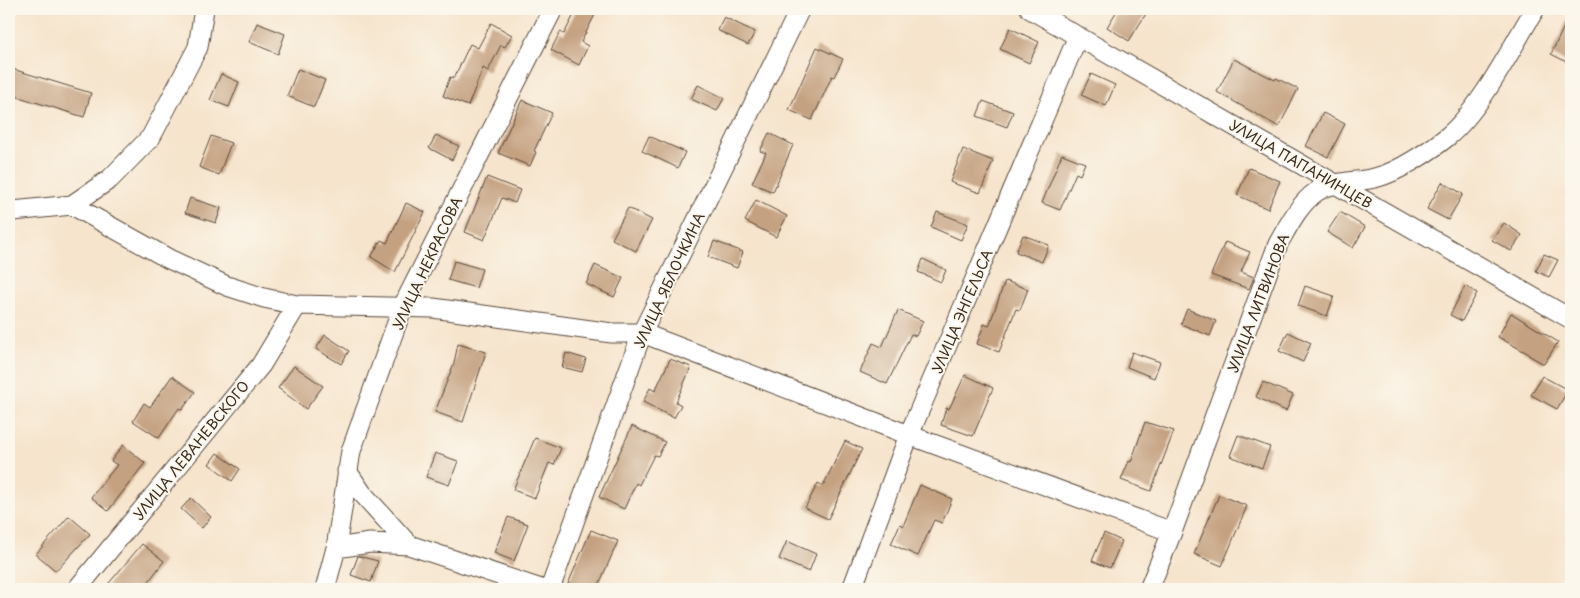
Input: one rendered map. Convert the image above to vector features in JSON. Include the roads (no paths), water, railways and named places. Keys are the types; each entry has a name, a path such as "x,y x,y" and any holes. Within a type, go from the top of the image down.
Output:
{"street":[{"path":"9,209 13,211 72,205 110,179 151,137 198,47 204,9"},
{"name":"УЛИЦА НЕКРАСОВА","path":"325,589 336,548 350,451 403,306 553,9"},
{"name":"УЛИЦА ЯБЛОЧКИНА","path":"550,589 642,333 800,9"},
{"name":"УЛИЦА ПАПАНИНЦЕВ","path":"1030,9 1571,320"},
{"name":"УЛИЦА ЛИТВИНОВА","path":"1149,589 1172,532 1278,244 1289,223 1317,191 1337,184 1379,177 1403,166 1447,137 1468,115 1535,9"},
{"name":"УЛИЦА ЭНГЕЛЬСА","path":"852,589 909,435 1078,36"},
{"path":"72,205 169,259 227,286 264,298 297,305 355,308 403,306 433,308 612,333 642,333 909,435 1172,532"},
{"name":"УЛИЦА ЛЕВАНЕВСКОГО","path":"77,589 261,365 297,305"},
{"path":"347,472 408,545"},
{"path":"336,548 370,543 408,545 541,589"}]}
